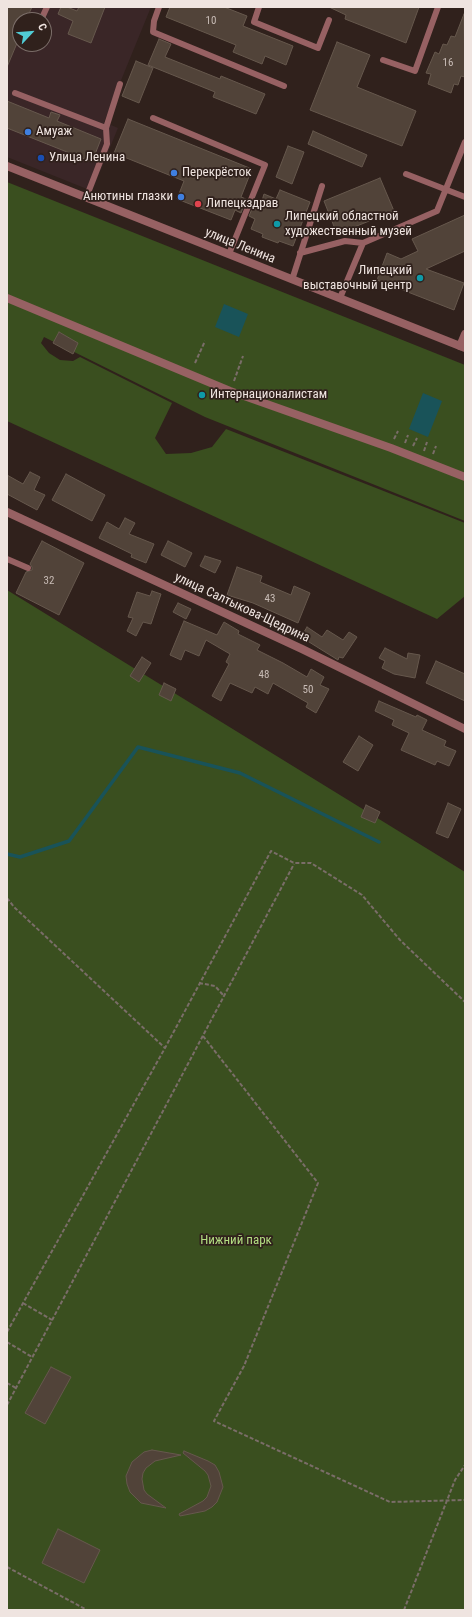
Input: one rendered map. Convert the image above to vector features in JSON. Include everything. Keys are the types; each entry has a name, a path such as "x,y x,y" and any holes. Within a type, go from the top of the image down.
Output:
{"street":[{"name":"улица Ленина","path":"7,166 462,347"},
{"path":"7,298 230,391 390,448 465,477"},
{"path":"462,347 465,334"},
{"name":"улица Салтыкова-Щедрина","path":"7,512 302,649 465,729"}],"lane":[{"path":"159,7 154,21 153,32 284,86"},
{"path":"383,60 415,71 438,7"},
{"path":"257,8 254,22 318,48 329,20"},
{"path":"86,198 107,144 106,128 120,84"},
{"path":"15,93 106,128"},
{"path":"153,118 264,165 229,254"},
{"path":"300,253 345,241 362,243 437,211 465,142"},
{"path":"406,174 465,197"},
{"path":"292,280 322,186"},
{"path":"340,298 362,243"},
{"path":"7,559 28,568"}],"path":[{"path":"196,363 205,341"},
{"path":"233,382 243,356"},
{"path":"7,1332 165,1048 271,851 294,864 311,863 362,895 400,940 465,1002"},
{"path":"7,1405 294,864"},
{"path":"7,898 14,907 165,1048"},
{"path":"199,983 215,986 224,996"},
{"path":"203,1036 318,1183 244,1366 214,1421 390,1502 465,1500"},
{"path":"23,1303 52,1320"},
{"path":"7,1342 32,1357"},
{"path":"7,1383 16,1388"},
{"path":"404,1610 455,1480 465,1465"},
{"path":"7,1567 87,1610"}],"shaded area":[{"path":"7,7 151,7 104,122 118,128 92,191 7,157"}],"green space":[{"path":"7,182 465,365 465,521 205,417 44,337 41,343 49,353 60,360 73,361 80,357 172,403 155,438 166,454 191,453 212,447 226,429 465,523 465,596 437,619 7,421"},
{"name":"Нижний парк","path":"7,590 465,872 465,1610 7,1610"}],"water":[{"path":"224,304 248,314 239,337 215,327"},
{"path":"423,393 442,401 428,437 409,429"}],"building":[{"path":"7,7 32,7 30,12 12,12 12,52 13,52 7,67"},
{"path":"61,7 67,7 77,11 79,7 105,7 91,43 68,34 73,21 58,14"},
{"path":"170,7 224,7 247,16 243,26 293,46 286,65 265,56 262,64 233,52 236,45 166,17"},
{"path":"329,7 419,7 406,43 345,19 346,15"},
{"path":"464,14 465,77 461,76 458,85 454,84 451,93 428,84 431,74 426,73 435,52 439,54 443,44 447,45 451,36 455,37"},
{"path":"159,39 171,44 165,57 220,79 221,76 265,94 256,114 213,97 215,92 148,65"},
{"path":"337,42 370,55 357,87 416,111 402,146 310,110"},
{"path":"136,61 153,68 139,103 122,96"},
{"path":"7,101 49,118 51,112 60,115 57,121 101,139 92,162 7,128"},
{"path":"128,119 252,169 241,197 246,199 241,213 235,210 231,220 177,199 184,181 114,153"},
{"path":"313,131 367,155 362,167 308,144"},
{"path":"288,146 304,152 292,184 276,177"},
{"path":"380,178 394,211 337,234 324,201"},
{"name":"Липецкий областной художественный музей","path":"280,190 310,202 293,246 279,241 278,243 262,237 263,234 251,229 255,219 249,216 255,202 261,204 264,194 276,199"},
{"path":"465,215 465,251 426,269 464,283 454,310 377,280 387,253 401,259 418,251 412,239"},
{"path":"59,332 78,343 73,354 53,343"},
{"path":"30,472 40,477 34,490 45,495 37,510 7,494 7,475 23,484"},
{"path":"66,474 105,495 92,521 52,500"},
{"path":"125,518 135,523 129,534 154,544 146,563 131,557 132,554 99,538 107,522 119,529"},
{"path":"42,541 84,563 59,615 16,593 26,572 32,570 30,564"},
{"path":"168,541 192,553 185,567 161,555"},
{"path":"205,556 221,561 215,573 200,566"},
{"path":"237,567 262,576 260,582 291,595 294,586 310,593 298,623 253,603 227,595"},
{"path":"152,591 161,594 151,624 143,622 136,636 127,631 133,618 128,617 137,592 150,596"},
{"path":"178,603 191,609 186,619 173,612"},
{"path":"184,621 217,635 224,622 239,631 238,634 260,645 257,650 307,677 311,669 324,677 320,685 329,689 316,713 306,707 308,703 273,683 268,694 255,687 252,693 230,683 221,701 212,696 229,664 226,662 230,654 206,640 199,656 185,650 181,660 170,655"},
{"path":"307,627 322,637 327,630 343,640 349,632 357,637 343,658 339,657 338,660 301,637"},
{"path":"385,648 407,659 408,653 420,655 415,678 394,674 382,668 385,661 379,658"},
{"path":"142,657 151,663 139,682 130,676"},
{"path":"436,661 465,674 465,701 426,683"},
{"path":"164,683 176,689 171,701 159,695"},
{"path":"379,701 416,717 417,715 427,720 422,730 446,741 444,746 456,751 449,766 437,761 435,765 401,750 409,733 392,725 394,720 375,711"},
{"path":"359,736 373,745 358,771 343,762"},
{"path":"448,803 461,809 448,838 436,833"},
{"path":"366,805 380,812 375,823 361,817"},
{"path":"51,1367 71,1377 45,1424 25,1413"},
{"path":"152,1450 181,1455 155,1461 146,1468 143,1473 142,1479 144,1490 166,1508 141,1503 130,1492 127,1484 126,1476 132,1462 144,1452"},
{"path":"184,1451 215,1465 219,1472 223,1487 217,1502 212,1507 205,1511 180,1516 179,1514 203,1501 207,1497 211,1486 208,1475 205,1471 183,1453"},
{"path":"58,1529 100,1550 84,1583 42,1563"}],"waterway":[{"path":"7,854 20,857 69,841 138,747 240,773 379,842"}],"place":[{"name":"Амуаж","path":"28,132"},
{"name":"Улица Ленина","path":"41,158"},
{"name":"Перекрёсток","path":"174,173"},
{"name":"Анютины глазки","path":"181,197"},
{"name":"Липецкздрав","path":"198,204"},
{"name":"Липецкий областной художественный музей","path":"277,224"},
{"name":"Липецкий выставочный центр","path":"420,278"},
{"name":"Интернационалистам","path":"202,395"}]}
